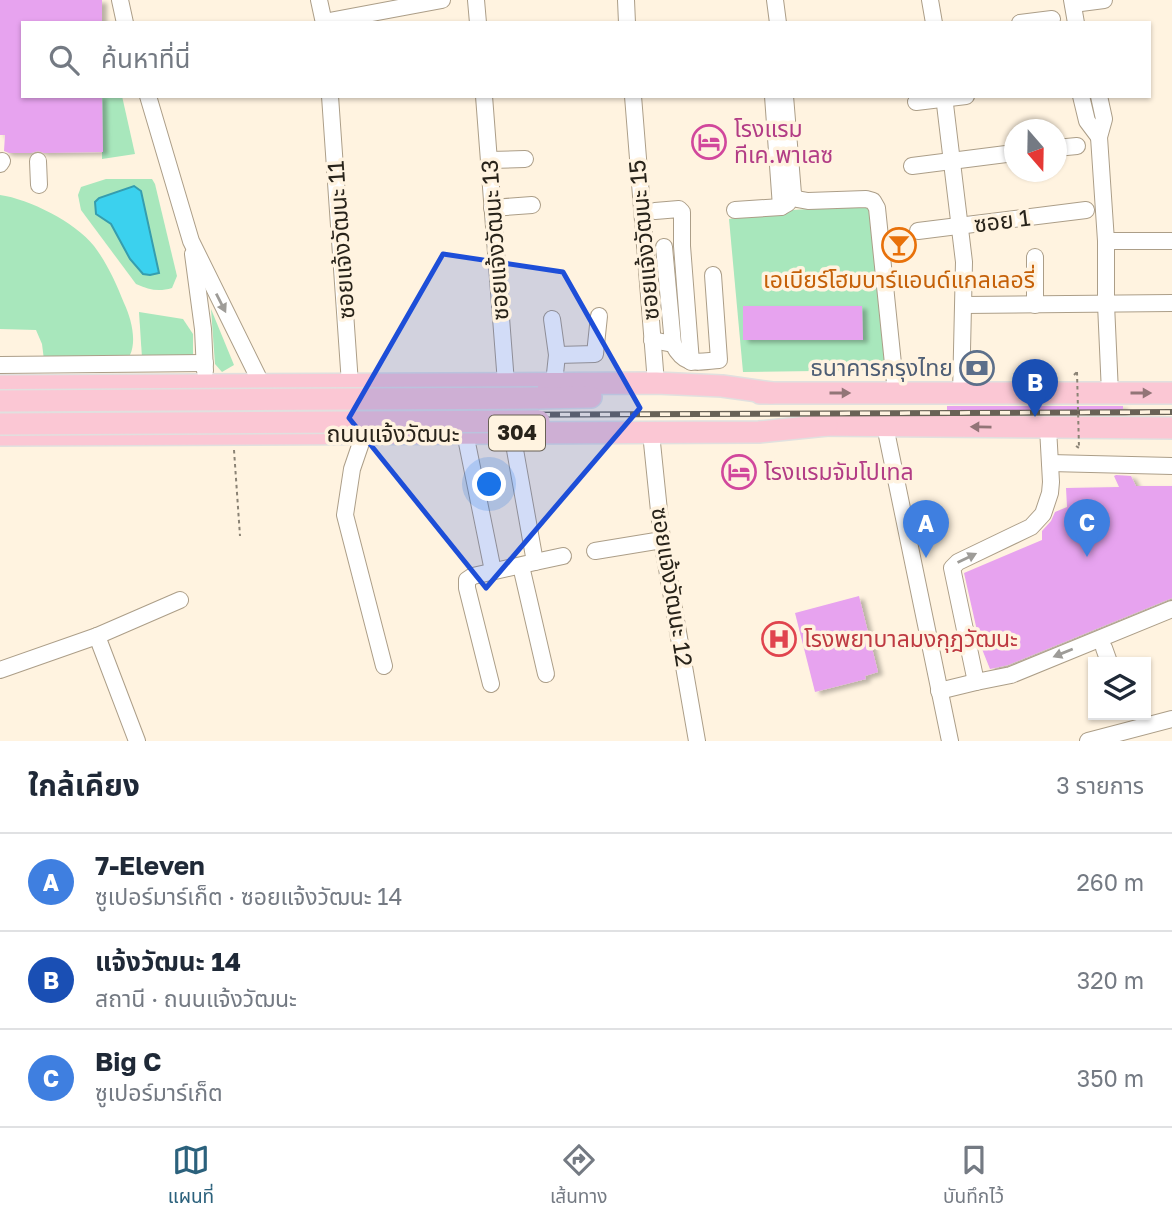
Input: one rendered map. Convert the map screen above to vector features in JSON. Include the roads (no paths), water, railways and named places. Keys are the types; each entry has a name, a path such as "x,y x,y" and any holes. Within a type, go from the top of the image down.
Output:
{"main road":[{"name":"ถนนแจ้งวัฒนะ","path":"0,386 656,383 772,393"},
{"path":"143,435 155,426 164,408 157,389 147,385"},
{"path":"205,385 206,435"},
{"path":"288,385 279,391 275,408 280,425 292,434"},
{"name":"ถนนแจ้งวัฒนะ","path":"0,401 538,398 772,393 1172,393"},
{"name":"ถนนแจ้งวัฒนะ","path":"0,424 757,421 885,426 1172,428"},
{"name":"ถนนแจ้งวัฒนะ","path":"0,435 759,432 827,425"}],"street":[{"path":"120,0 125,21"},
{"path":"318,0 324,21"},
{"path":"327,21 367,7 398,8 442,0"},
{"path":"476,0 478,21"},
{"path":"626,0 627,21"},
{"path":"775,0 778,21"},
{"path":"930,0 933,21"},
{"path":"1076,21 1072,2 1104,0"},
{"path":"1036,21 1052,19"},
{"path":"149,98 191,241 203,329 205,385"},
{"name":"ซอยแจ้งวัฒนะ 11","path":"330,98 350,384"},
{"name":"ซอยแจ้งวัฒนะ 13","path":"484,98 506,383"},
{"name":"ซอยแจ้งวัฒนะ 15","path":"633,98 656,383"},
{"path":"773,98 781,207"},
{"path":"785,98 793,194 797,199"},
{"path":"916,102 944,98 964,262 961,394"},
{"path":"1081,98 1087,121 1099,137"},
{"path":"1099,98 1104,119 1099,137 1107,241 1106,304 1110,393"},
{"path":"1067,147 1077,146"},
{"path":"912,166 1004,154"},
{"path":"489,160 525,159"},
{"path":"38,161 39,186"},
{"path":"735,210 781,207 797,199 873,201 877,208 896,393"},
{"path":"492,208 532,205"},
{"path":"655,211 679,209 682,212 691,362"},
{"name":"ซอย 1","path":"918,231 1086,211"},
{"path":"191,241 262,385"},
{"path":"1107,241 1172,241"},
{"path":"644,245 682,246"},
{"path":"664,247 673,344 678,354 691,362 719,360 713,275"},
{"path":"1035,257 1035,305"},
{"path":"964,305 1172,303"},
{"path":"599,316 595,354 600,383"},
{"path":"552,319 557,355 554,383"},
{"path":"652,340 673,344"},
{"path":"557,355 595,354"},
{"path":"0,365 205,363"},
{"path":"885,426 950,741"},
{"path":"976,682 952,567 1031,527 1043,514 1050,493 1048,428"},
{"path":"465,433 493,571"},
{"path":"512,433 528,564 546,674"},
{"name":"ซอยแจ้งวัฒนะ 12","path":"651,433 662,540 697,741"},
{"path":"365,434 352,469 345,515 384,666"},
{"path":"1051,463 1172,466"},
{"path":"595,551 662,540"},
{"path":"492,684 467,580 472,576 562,556"},
{"path":"0,670 97,636 180,600"},
{"path":"939,691 1011,675 1172,609"},
{"path":"97,636 138,741"},
{"path":"1088,741 1128,722 1172,719"}],"water":[{"path":"134,186 141,191 159,273 143,274 130,259 111,224 96,214 95,202 99,198"}],"railway":[{"path":"0,417 1172,412"}],"place":[{"name":"โรงแรม ทีเค.พาเลซ","path":"709,142"},
{"name":"เอเบียร์โฮมบาร์แอนด์แกลเลอรี่","path":"899,245"},
{"name":"ธนาคารกรุงไทย","path":"977,368"},
{"name":"แจ้งวัฒนะ 14","path":"1035,417"},
{"name":"โรงแรมจัมโปเทล","path":"739,472"},
{"name":"Big C","path":"1087,557"},
{"name":"7-Eleven","path":"926,558"},
{"name":"โรงพยาบาลมงกุฎวัฒนะ","path":"779,639"}]}
